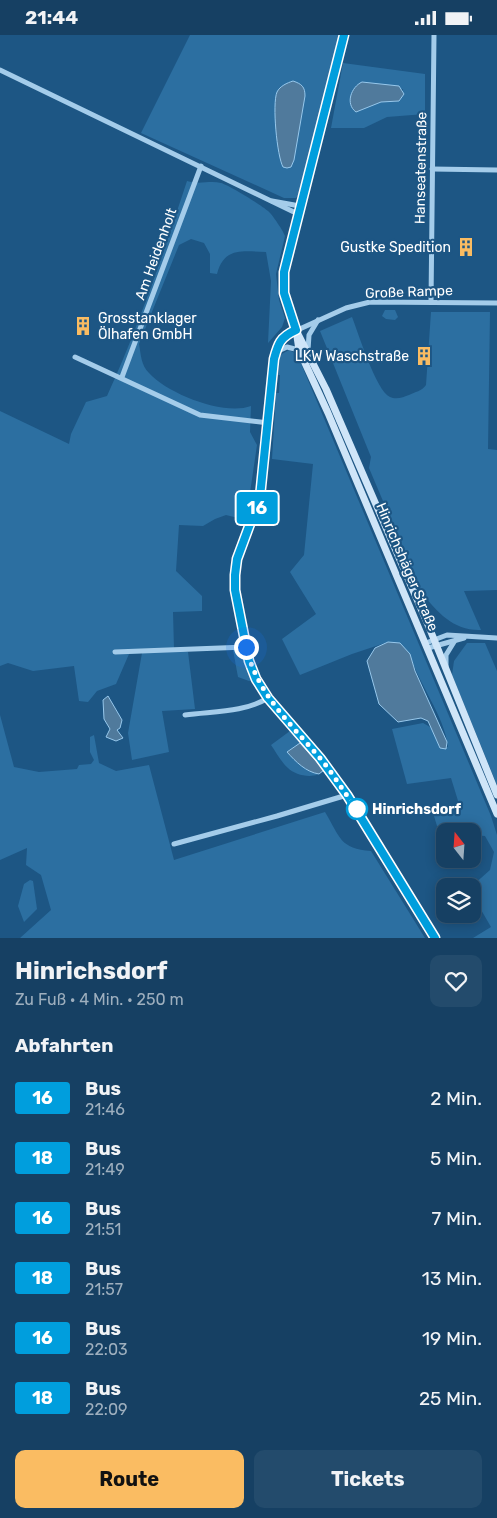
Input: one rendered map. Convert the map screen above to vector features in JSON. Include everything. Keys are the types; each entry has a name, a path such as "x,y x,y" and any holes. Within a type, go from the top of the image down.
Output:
{"main road":[{"name":"Hinrichshäger Straße","path":"344,35 298,214 283,285 285,300 296,330 308,350 436,643 497,795"},
{"name":"Hinrichshäger Straße","path":"296,330 299,350 328,413 497,813"}],"street":[{"name":"Hanseatenstraße","path":"431,302 434,35"},
{"path":"0,70 298,214"},
{"name":"Am Heidenholt","path":"122,377 201,166"},
{"path":"432,169 497,170"},
{"path":"271,201 300,206"},
{"name":"Große Rampe","path":"296,330 346,309 370,302 497,303"},
{"path":"308,350 309,335 319,320"},
{"path":"296,330 282,337 278,343 260,497 237,559 235,575 246,647 252,669 268,698 320,758 347,795 435,938"},
{"path":"276,353 287,347 299,350"},
{"path":"76,355 200,415 269,423"},
{"path":"436,643 447,635 464,638 497,638"},
{"path":"427,646 436,643 454,642 464,638"},
{"path":"446,669 446,655 454,642"},
{"path":"115,652 246,647"},
{"path":"185,715 218,711 228,712 268,698"},
{"path":"174,844 347,795"}],"shaded area":[{"path":"190,35 341,35 302,191 296,198 284,198 141,133"},
{"path":"343,63 425,74 425,114 387,117 364,128 331,128","holes":["403,89 402,97 394,102 388,100 353,110 350,97"]},
{"path":"293,81 302,86 305,96 294,160 291,167 287,168 283,167 279,152 275,107 277,92 280,88"},
{"path":"362,82 399,86 404,94 399,101 381,102 356,112 350,100 352,92"},
{"path":"187,181 196,183 217,182 225,185 245,195 264,208 275,219 285,236 276,274 279,300 285,318 282,327 268,343 271,281 266,252 242,251 229,255 220,265 217,274 210,273 210,254 204,243 191,239 179,245 139,344 146,370 169,388 197,401 212,405 226,408 251,406 250,432 257,445 246,520 226,515 203,526 179,525 176,571 202,596 202,611 173,612 174,649 188,652 195,709 162,711 169,752 132,760 128,733 142,653 129,654 116,684 97,691 88,702 79,701 74,666 33,671 8,663 0,666 0,411 69,444 71,434 86,402 107,396 119,370 160,263"},
{"path":"385,310 395,310 398,317 395,320 386,319 382,316"},
{"path":"431,312 490,312 488,449 497,450 497,590 464,591 481,630 471,630 447,619 422,593 369,468 371,457 320,331 352,317 379,384 390,397 400,398 422,389 426,385"},
{"path":"289,350 297,354 491,816 497,835 497,938 473,938 491,927 481,910 481,878 490,870 494,852 485,836 481,836 481,823 436,823 434,816 459,804 451,778 407,784 392,729 423,723 432,728 440,748 448,747 442,723 419,677 410,654 388,642 300,675 282,639 316,614 290,572 304,555 313,464 272,459 276,393 279,393 280,355"},
{"path":"388,642 400,643 410,654 415,671 447,742 446,749 440,748 428,721 421,718 398,722 379,704 367,661 375,648"},
{"path":"467,643 485,643 497,671 497,785 452,675 454,661"},
{"path":"242,649 253,680 249,681 238,677 233,650"},
{"path":"108,696 122,720 120,728 117,730 123,738 116,741 106,737 110,729 104,719 103,700"},
{"path":"0,715 14,767 39,772 77,769 79,765 91,764 94,760 90,752 90,737 94,735 99,763 116,771 149,765 174,860 325,812 342,840 353,848 371,851 425,938 20,938 51,910 41,875 26,865 27,848 0,860"},
{"path":"290,731 324,770 316,775 306,776 296,773 285,766 271,745"},
{"path":"300,743 324,770 319,774 306,769 287,752"},
{"path":"30,880 33,881 37,909 24,922 18,906 24,884"}],"bus line":[{"name":"16","path":"344,35 317,148 284,272 285,300 296,330 282,337 278,343 274,359 260,497 256,513 237,559 235,590 249,661 256,679 268,698 320,758 347,795 435,938"}],"place":[{"name":"Gustke Spedition","path":"466,247"},
{"name":"Grosstanklager Ölhafen GmbH","path":"83,326"},
{"name":"LKW Waschstraße","path":"424,356"},
{"name":"Hinrichsdorf","path":"357,809"}],"route":[{"path":"246,647 256,679 268,698 320,758 357,809"}]}
